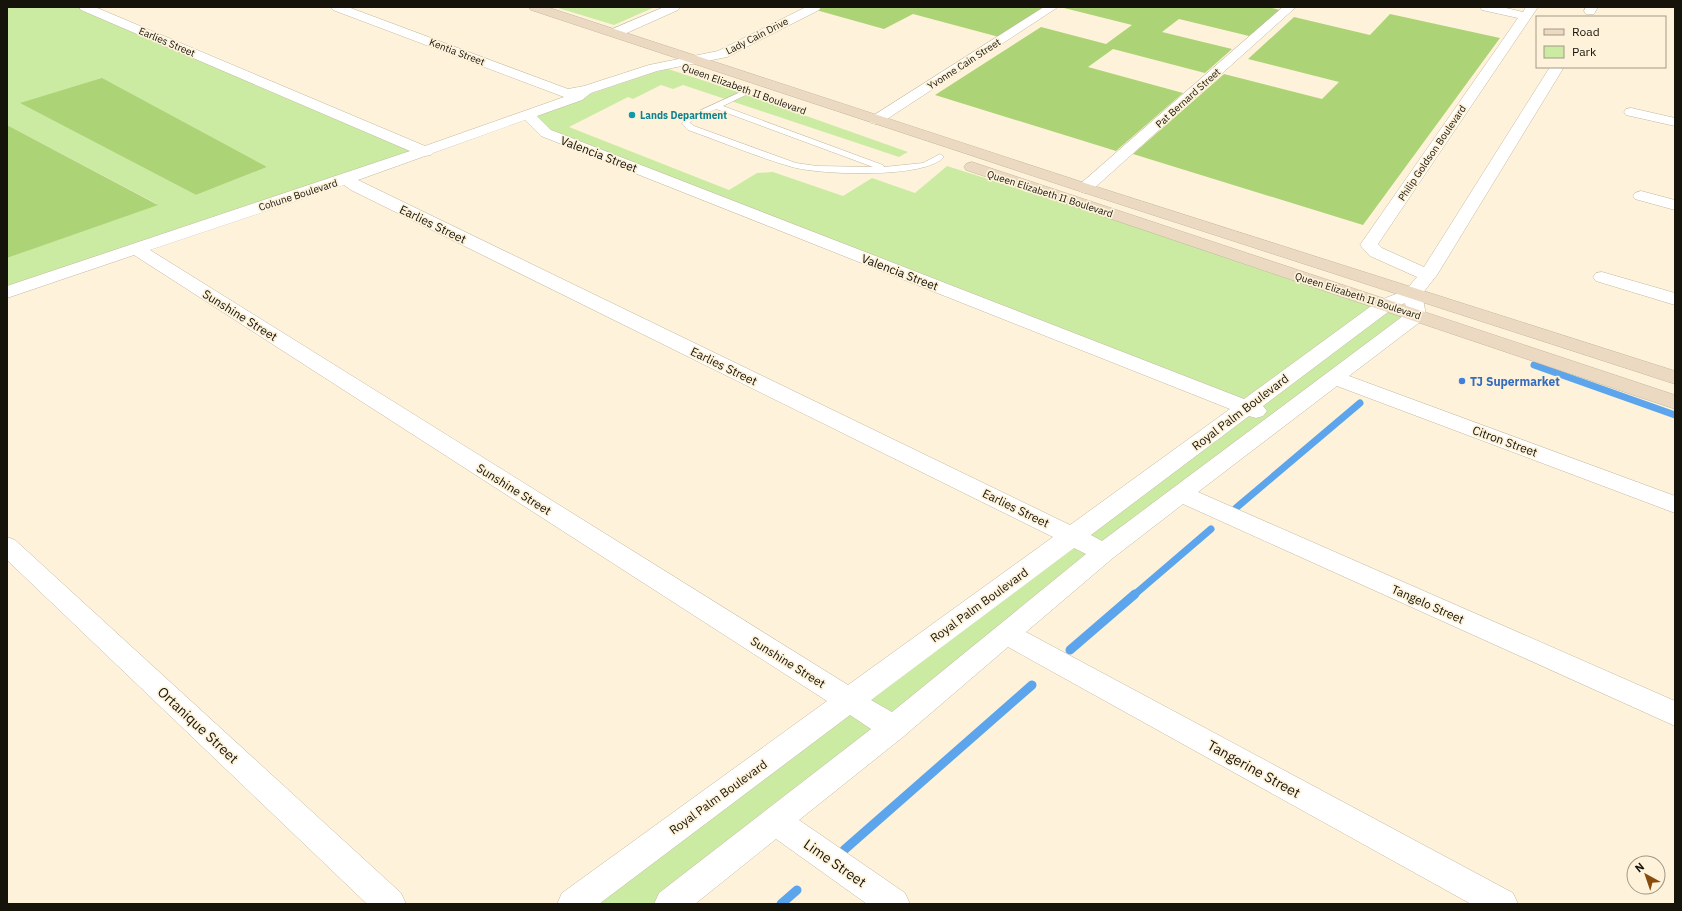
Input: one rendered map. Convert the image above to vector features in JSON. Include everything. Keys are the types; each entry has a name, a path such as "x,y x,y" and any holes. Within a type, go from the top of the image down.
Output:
{"street":[{"name":"Earlies Street","path":"85,7 426,152"},
{"name":"Kentia Street","path":"338,7 576,94"},
{"path":"535,7 615,34 670,57"},
{"path":"615,34 674,7"},
{"name":"Lady Cain Drive","path":"698,60 722,54 814,7"},
{"name":"Yvonne Cain Street","path":"876,120 1052,7"},
{"name":"Pat Bernard Street","path":"1085,188 1290,7"},
{"path":"1486,7 1528,11"},
{"name":"Philip Goldson Boulevard","path":"1428,275 1376,252 1369,245 1528,11"},
{"name":"Cohune Boulevard","path":"410,145 576,94 654,68 670,57"},
{"name":"Queen Elizabeth II Boulevard","path":"670,57 698,60 1085,188 1415,304 1675,402"},
{"name":"Queen Elizabeth II Boulevard","path":"670,57 747,91 1384,305"},
{"path":"670,904 776,822 893,728 1104,552 1335,378 1415,304 1428,275 1556,68"},
{"path":"747,91 765,82"},
{"name":"Cohune Boulevard","path":"7,292 426,152 528,115 576,94"},
{"path":"1630,112 1675,122"},
{"name":"Valencia Street","path":"528,115 546,133 1278,420"},
{"path":"940,157 956,146"},
{"name":"Earlies Street","path":"346,179 365,190 1104,552"},
{"path":"1641,196 1675,205"},
{"name":"Sunshine Street","path":"136,249 893,728"},
{"path":"1602,277 1675,299"},
{"name":"Queen Elizabeth II Boulevard","path":"1415,304 1675,378"},
{"name":"Royal Palm Boulevard","path":"573,904 1384,305 1415,304"},
{"name":"Citron Street","path":"1335,378 1675,504"},
{"name":"Tangelo Street","path":"1181,494 1675,714"},
{"name":"Ortanique Street","path":"7,546 390,904"},
{"name":"Tangerine Street","path":"1007,634 1502,904"},
{"name":"Lime Street","path":"776,822 894,904"}],"lane":[{"path":"747,91 687,120 686,124 690,128 794,165 817,169 888,170 925,165 940,157"},
{"path":"716,106 888,170"}],"green space":[{"path":"7,7 85,7 426,152 7,291 7,258 157,204 7,125","holes":["21,103 267,167 196,195"]},
{"path":"555,7 655,7 614,25"},
{"path":"821,7 1047,7 999,37 913,14 884,29 816,10"},
{"path":"1268,7 1280,10 1249,36 1179,19 1162,32 1232,49 1205,73 1113,49 1088,67 1183,93 1116,151 935,95 1041,27 1106,44 1132,25 1064,8"},
{"path":"1390,14 1500,38 1363,225 1133,154 1224,74 1322,99 1339,82 1248,59 1294,17 1370,35"},
{"path":"668,69 739,92 908,152 899,157 683,85 673,89 661,85 633,99 628,97 569,127 729,190 757,173 773,172 843,196 872,178 915,193 947,166 1417,315 670,904 573,904 1246,407 546,133 528,115 655,72"},
{"path":"102,78 267,167 196,195 20,103"},
{"path":"7,125 158,205 7,258"}],"waterway":[{"path":"1534,365 1675,415"},
{"path":"1236,508 1360,403"},
{"path":"1134,595 1211,529"},
{"path":"1070,650 1135,594"},
{"path":"844,850 1032,685"},
{"path":"781,904 797,890"}],"place":[{"name":"Lands Department","path":"632,115"},
{"name":"TJ Supermarket","path":"1462,381"}]}
